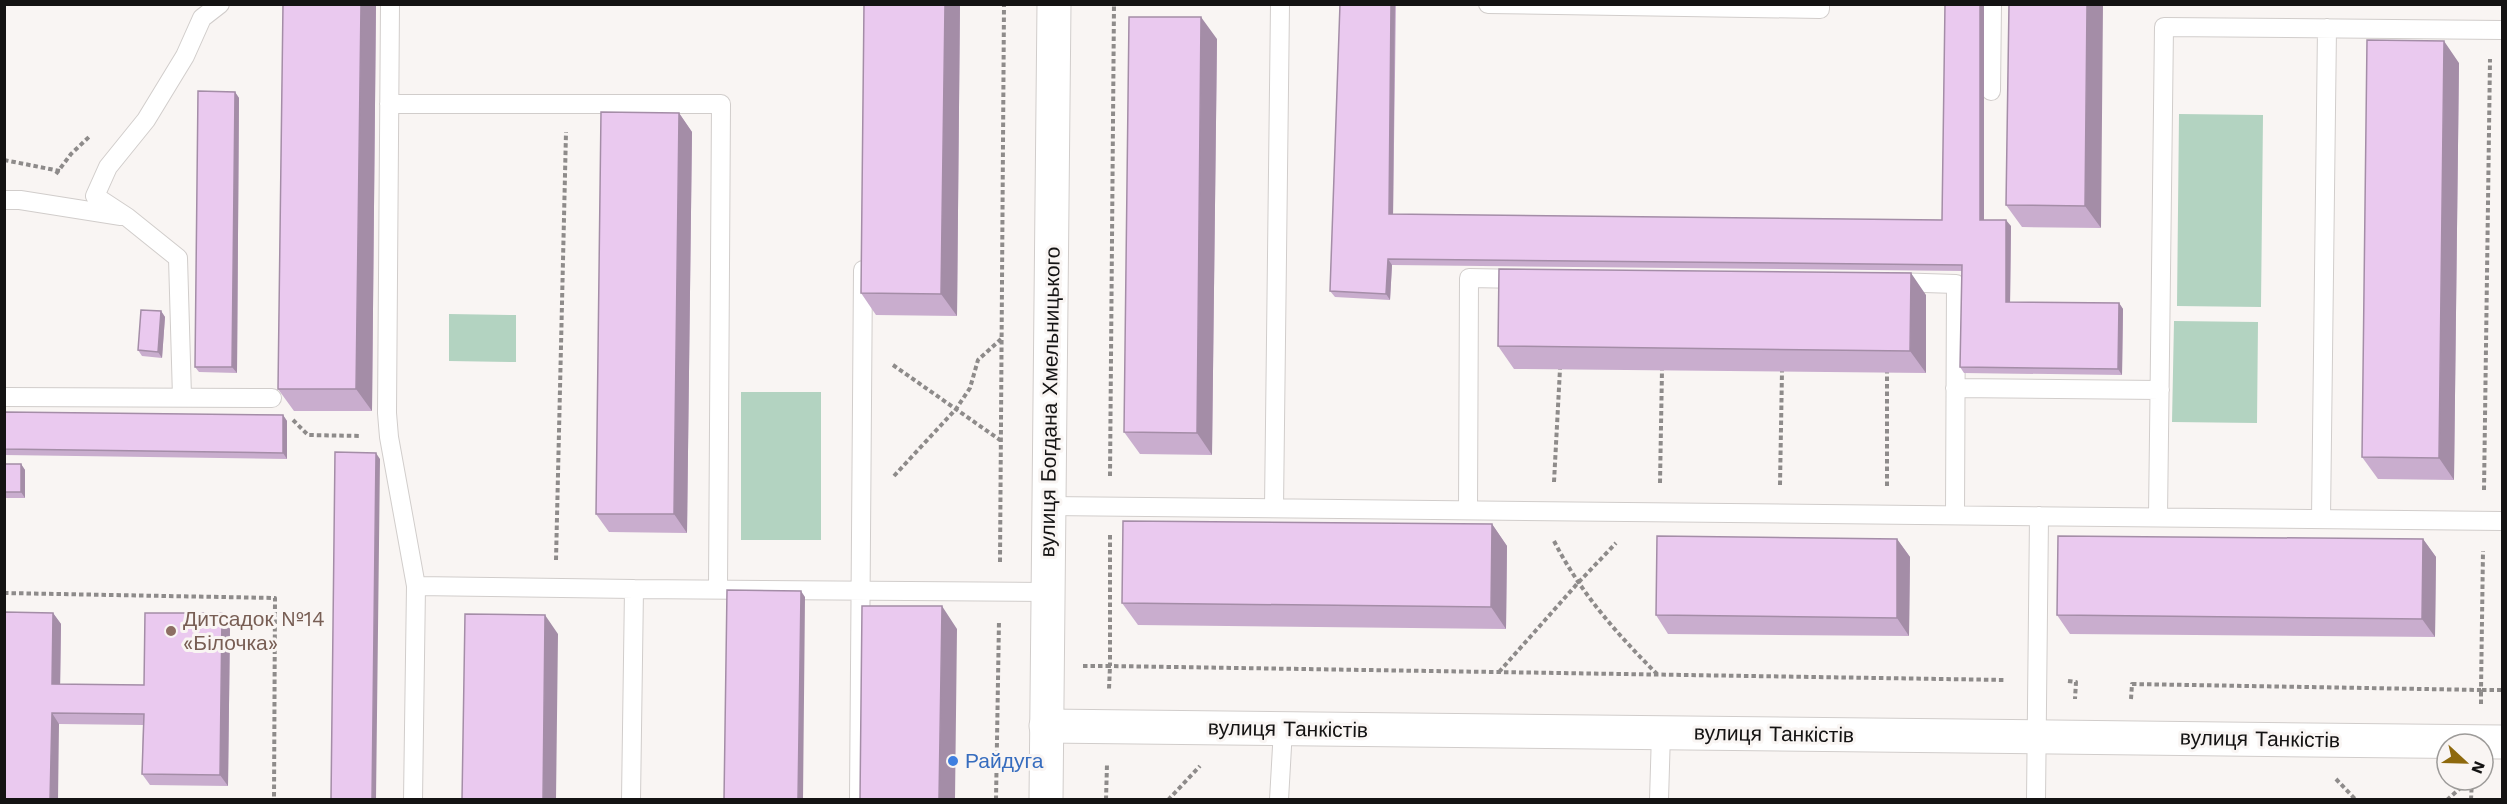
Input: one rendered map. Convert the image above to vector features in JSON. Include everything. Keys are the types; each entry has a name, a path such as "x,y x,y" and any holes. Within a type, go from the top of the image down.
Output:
{"street":[{"name":"вулиця Богдана Хмельницького","path":"1046,800 1054,4"},
{"name":"вулиця Танкістів","path":"1046,726 2502,742"}],"lane":[{"path":"182,397 178,258 127,217 95,195 108,166 146,120 185,56 202,18 220,4"},
{"path":"390,4 389,436 416,586 413,800"},
{"path":"1274,508 1280,4"},
{"path":"1488,4 1820,9 1820,4"},
{"path":"1991,91 1992,4"},
{"path":"2158,517 2164,27 2502,30"},
{"path":"2320,519 2326,28"},
{"path":"389,104 721,104 718,589"},
{"path":"4,200 20,200 127,217"},
{"path":"859,800 863,250"},
{"path":"1468,510 1469,278 1540,279"},
{"path":"1873,282 1956,284 1955,515"},
{"path":"1955,388 2160,390"},
{"path":"4,397 272,398"},
{"path":"1048,506 2502,521"},
{"path":"2036,800 2039,516"},
{"path":"416,586 1047,592"},
{"path":"631,800 634,589"},
{"path":"1280,800 1283,729"},
{"path":"1659,800 1661,733"}],"path":[{"path":"996,800 1004,4"},
{"path":"555,588 566,104"},
{"path":"4,160 61,171"},
{"path":"891,480 956,409 970,388 978,360 1002,339"},
{"path":"862,344 1000,440"},
{"path":"1560,369 1546,511 1576,584 1621,638 1657,675"},
{"path":"1499,672 1576,584 1653,512 1662,370"},
{"path":"1780,514 1782,371"},
{"path":"1887,372 1887,515"},
{"path":"272,398 308,435 389,436"},
{"path":"4,593 275,598 274,800"},
{"path":"1168,800 1200,766"},
{"path":"2333,777 2356,800"}],"green space":[{"path":"2179,114 2263,115 2261,307 2177,306"},
{"path":"449,314 516,315 516,362 449,361"},
{"path":"2174,321 2258,322 2257,423 2172,422"},
{"path":"741,392 821,392 821,540 741,540"}],"building":[{"path":"283,4 361,4 356,389 278,389"},
{"path":"864,4 945,4 941,294 861,293"},
{"path":"1340,4 1391,4 1389,214 1942,220 1945,4 1980,4 1980,220 2006,220 2006,302 2119,303 2118,369 1960,367 1962,265 1388,259 1386,294 1330,291"},
{"path":"2009,4 2087,4 2085,206 2006,205"},
{"path":"1129,17 1201,17 1197,433 1124,432"},
{"path":"2367,40 2444,41 2439,458 2362,457"},
{"path":"198,91 235,92 232,367 195,367"},
{"path":"601,112 679,113 674,514 596,514"},
{"path":"1499,269 1911,273 1910,351 1498,346"},
{"path":"141,310 161,311 158,352 138,350"},
{"path":"4,412 283,415 283,453 4,449"},
{"path":"335,452 376,453 372,800 331,800"},
{"path":"4,464 21,464 21,492 4,492"},
{"path":"1123,521 1492,524 1491,607 1122,603"},
{"path":"1657,536 1897,539 1897,618 1656,615"},
{"path":"2058,536 2423,539 2422,619 2057,615"},
{"path":"727,590 801,591 798,800 724,800"},
{"path":"862,606 942,606 939,800 860,800"},
{"path":"4,612 53,613 52,684 144,685 145,613 222,613 220,775 142,774 144,714 52,713 50,800 4,800"},
{"path":"465,614 545,615 543,800 462,800"}],"place":[{"name":"Дитсадок №14 «Білочка»","path":"171,631"},
{"name":"Райдуга","path":"953,761"}]}
